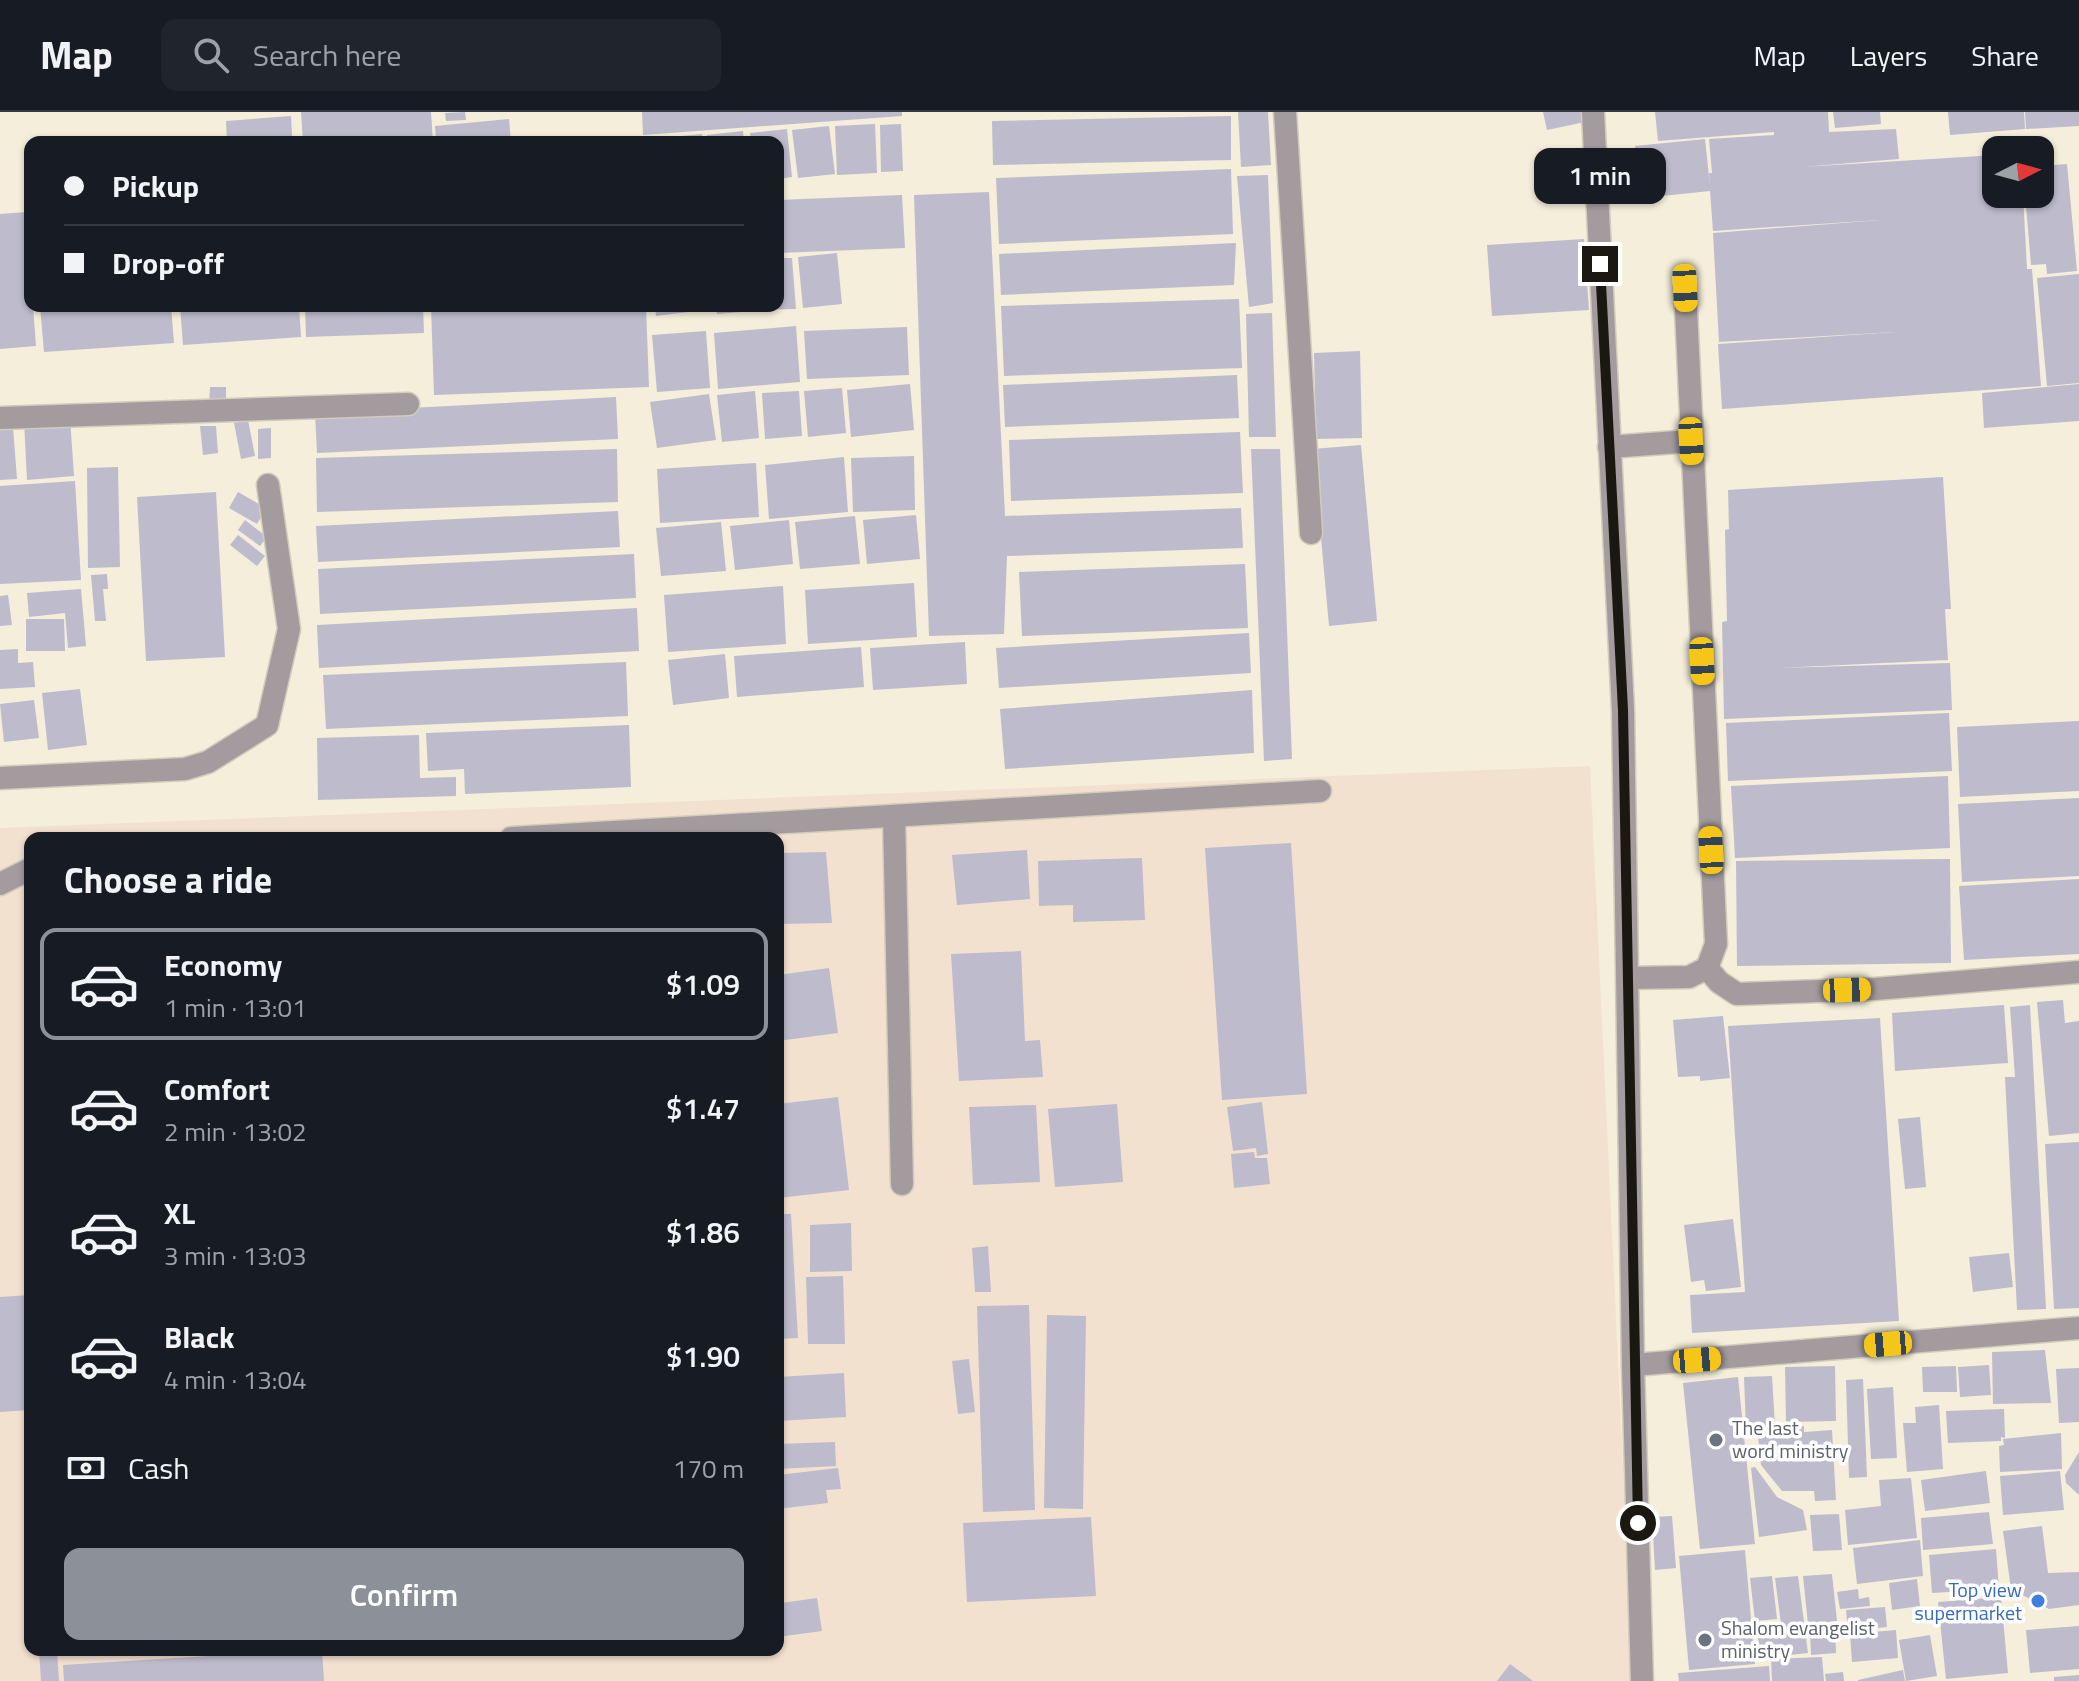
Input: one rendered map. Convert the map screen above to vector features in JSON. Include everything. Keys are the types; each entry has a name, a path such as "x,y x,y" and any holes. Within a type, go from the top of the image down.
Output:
{"lane":[{"path":"1285,112 1311,533"},
{"path":"1593,112 1623,710 1633,1365 1642,1681"},
{"path":"1628,978 1689,977 1707,968 1716,944 1685,288"},
{"path":"0,418 408,404"},
{"path":"1609,447 1691,441"},
{"path":"0,778 185,769 208,762 267,725 289,629 268,485"},
{"path":"615,832 1320,791"},
{"path":"894,816 902,1184"},
{"path":"0,884 24,872"},
{"path":"1707,968 1719,982 1737,994 1875,989 2079,972"},
{"path":"1633,1365 2079,1328"}],"shaded area":[{"path":"1590,766 1633,1681 0,1681 0,828"}],"building":[{"path":"301,112 431,112 433,136 303,136"},
{"path":"465,112 466,120 446,121 445,113"},
{"path":"642,112 902,112 902,116 643,135"},
{"path":"1238,112 1268,112 1271,165 1241,167"},
{"path":"1543,112 1583,112 1585,122 1547,130"},
{"path":"1655,112 1828,112 1829,132 1896,129 1899,159 1802,167 1982,156 1982,208 2024,208 2027,269 2032,269 2041,386 1722,409 1718,344 1895,332 1719,342 1713,233 1881,220 1713,231 1710,191 1662,196 1661,190 1640,192 1635,146 1705,139 1710,186 1709,139 1774,135 1774,132 1658,141"},
{"path":"1833,112 1880,112 1881,124 1835,128"},
{"path":"1948,112 2024,112 2025,129 1950,135"},
{"path":"2025,112 2079,112 2079,126 2026,129"},
{"path":"291,116 292,136 227,136 226,121"},
{"path":"1231,116 1231,160 993,165 992,121"},
{"path":"509,119 510,136 436,136 435,126"},
{"path":"875,124 877,173 837,175 835,126"},
{"path":"901,124 903,171 881,172 880,125"},
{"path":"829,126 835,174 798,178 792,130"},
{"path":"787,129 792,177 784,178 784,136 750,136 750,133"},
{"path":"743,131 743,136 707,136"},
{"path":"2067,164 2077,271 2047,274 2046,264 2031,265 2026,208 2054,208 2054,165"},
{"path":"1231,169 1233,234 999,244 996,178"},
{"path":"1268,175 1273,303 1249,307 1237,176"},
{"path":"989,192 1005,516 1241,508 1243,548 1007,556 1004,634 929,636 914,195"},
{"path":"902,195 905,248 784,253 784,200"},
{"path":"24,212 24,312 33,312 36,346 0,349 0,214"},
{"path":"1584,239 1589,310 1492,316 1487,245"},
{"path":"1236,243 1234,285 1001,295 999,254"},
{"path":"837,253 842,304 803,308 798,257"},
{"path":"784,258 792,258 796,309 784,309"},
{"path":"2079,274 2079,383 2047,386 2037,278"},
{"path":"1239,299 1242,368 1004,376 1001,306"},
{"path":"41,312 171,312 174,343 44,352"},
{"path":"180,312 299,312 301,337 183,345"},
{"path":"305,312 423,312 424,333 306,337"},
{"path":"431,312 646,312 649,387 434,395"},
{"path":"656,312 688,312 656,316"},
{"path":"1272,313 1276,437 1249,437 1246,314"},
{"path":"796,326 800,382 718,389 714,333"},
{"path":"907,327 909,375 807,379 804,331"},
{"path":"706,331 710,388 657,392 652,335"},
{"path":"1360,351 1362,438 1316,439 1314,353"},
{"path":"1237,375 1239,418 1005,427 1003,385"},
{"path":"910,384 914,430 851,437 847,390"},
{"path":"2079,384 2079,421 1984,428 1982,393"},
{"path":"210,387 226,387 226,407 209,407"},
{"path":"842,388 846,433 808,437 804,391"},
{"path":"755,391 759,438 722,442 717,395"},
{"path":"799,391 802,436 765,439 762,393"},
{"path":"709,394 716,440 657,448 650,402"},
{"path":"616,397 618,439 317,453 315,413"},
{"path":"70,418 74,476 27,480 24,421"},
{"path":"248,420 255,456 241,459 234,423"},
{"path":"200,426 216,426 218,453 203,455"},
{"path":"13,427 17,479 0,480 0,428"},
{"path":"271,428 271,458 258,459 258,429"},
{"path":"1240,432 1243,493 1011,501 1009,440"},
{"path":"1361,445 1377,621 1329,626 1313,449"},
{"path":"617,449 618,502 317,512 316,458"},
{"path":"1251,449 1280,449 1292,759 1264,761"},
{"path":"914,456 915,510 853,512 851,458"},
{"path":"844,457 848,512 769,519 765,465"},
{"path":"756,463 759,517 660,523 657,469"},
{"path":"118,467 120,567 88,568 87,468"},
{"path":"1943,477 1951,609 1945,609 1948,660 1778,668 1950,663 1952,710 1724,719 1722,622 1727,621 1725,530 1729,529 1728,490"},
{"path":"75,481 81,580 0,584 0,486"},
{"path":"216,492 225,657 146,661 137,497"},
{"path":"238,492 266,508 257,524 229,508"},
{"path":"618,511 620,547 318,562 316,526"},
{"path":"916,515 920,559 867,564 863,520"},
{"path":"855,516 860,564 800,569 795,522"},
{"path":"245,520 267,537 260,546 238,530"},
{"path":"789,520 793,564 735,570 730,526"},
{"path":"721,522 726,571 661,576 656,528"},
{"path":"238,535 265,556 257,566 230,545"},
{"path":"634,554 636,598 320,614 318,569"},
{"path":"1245,564 1248,628 1022,636 1019,572"},
{"path":"107,574 108,589 103,589 106,621 95,621 91,575"},
{"path":"914,583 917,637 808,644 805,590"},
{"path":"783,586 786,644 668,652 664,595"},
{"path":"81,589 86,646 68,648 65,613 29,617 27,593"},
{"path":"8,595 12,625 0,626 0,596"},
{"path":"637,608 639,651 319,668 317,625"},
{"path":"26,619 64,619 65,651 26,651"},
{"path":"1249,633 1251,673 999,688 996,648"},
{"path":"965,642 967,684 873,690 870,648"},
{"path":"861,647 864,687 737,697 734,656"},
{"path":"18,649 18,663 33,662 35,687 0,689 0,650"},
{"path":"725,654 729,698 673,705 668,660"},
{"path":"626,662 628,716 326,729 323,675"},
{"path":"80,689 87,745 48,750 42,693"},
{"path":"1252,690 1254,753 1005,769 1000,709"},
{"path":"34,700 39,738 4,742 0,704"},
{"path":"1949,713 1952,771 1728,781 1726,723"},
{"path":"2079,721 2079,791 1960,797 1957,727"},
{"path":"629,725 631,787 465,794 464,769 428,771 426,733"},
{"path":"419,735 420,778 456,777 456,796 318,800 317,738"},
{"path":"1948,776 1950,848 1735,858 1731,786"},
{"path":"2079,798 2079,876 1962,882 1958,804"},
{"path":"1291,843 1307,1094 1222,1100 1205,848"},
{"path":"1027,850 1030,899 957,905 952,855"},
{"path":"826,852 832,923 784,924 784,853"},
{"path":"1142,858 1145,920 1073,922 1073,905 1039,906 1038,861"},
{"path":"1950,859 1951,963 1737,966 1736,861"},
{"path":"2079,879 2079,954 1964,960 1959,886"},
{"path":"1021,951 1025,1041 1040,1040 1043,1077 959,1081 951,954"},
{"path":"829,968 838,1033 784,1040 784,974"},
{"path":"2063,1000 2065,1023 2079,1021 2079,1133 2049,1136 2037,1002"},
{"path":"2004,1005 2008,1063 1895,1071 1892,1013"},
{"path":"2030,1005 2046,1309 2017,1310 2005,1077 2015,1077 2010,1007"},
{"path":"1723,1016 1730,1078 1700,1081 1700,1076 1678,1077 1673,1020"},
{"path":"1880,1018 1899,1321 1692,1333 1690,1295 1745,1292 1728,1026"},
{"path":"838,1097 849,1190 784,1197 784,1103"},
{"path":"1262,1102 1268,1154 1257,1156 1256,1148 1233,1151 1227,1107"},
{"path":"1117,1104 1123,1182 1055,1187 1048,1109"},
{"path":"1036,1105 1040,1182 973,1185 969,1107"},
{"path":"1920,1117 1926,1187 1905,1189 1898,1119"},
{"path":"2079,1142 2079,1308 2054,1309 2045,1144"},
{"path":"1254,1152 1255,1158 1267,1158 1270,1184 1234,1188 1231,1154"},
{"path":"784,1214 791,1214 798,1338 784,1339"},
{"path":"1733,1219 1741,1287 1706,1291 1704,1280 1691,1282 1684,1225"},
{"path":"851,1223 852,1271 810,1272 810,1225"},
{"path":"988,1246 991,1292 975,1292 972,1248"},
{"path":"2009,1253 2013,1287 1973,1292 1969,1257"},
{"path":"843,1276 845,1344 808,1344 806,1277"},
{"path":"24,1295 24,1410 0,1412 0,1297"},
{"path":"1029,1305 1035,1510 983,1512 977,1306"},
{"path":"1047,1315 1086,1316 1083,1509 1044,1508"},
{"path":"2045,1350 2051,1403 1993,1404 1992,1352"},
{"path":"969,1359 975,1412 958,1414 952,1361"},
{"path":"1989,1365 1991,1395 1960,1397 1958,1367"},
{"path":"1835,1366 1836,1421 1786,1422 1785,1367"},
{"path":"1956,1366 1957,1392 1923,1392 1922,1367"},
{"path":"2079,1368 2079,1422 2059,1423 2056,1369"},
{"path":"844,1373 846,1417 784,1421 784,1377"},
{"path":"1772,1376 1775,1426 1746,1428 1744,1377"},
{"path":"1738,1377 1755,1544 1700,1549 1683,1383"},
{"path":"1863,1379 1867,1477 1849,1478 1846,1380"},
{"path":"1893,1387 1897,1458 1871,1459 1867,1389"},
{"path":"1939,1405 1943,1469 1907,1472 1903,1423 1916,1423 1915,1407"},
{"path":"2004,1409 2005,1438 2001,1437 2001,1441 1948,1443 1946,1411"},
{"path":"1804,1426 1804,1432 1832,1430 1836,1500 1815,1501 1814,1491 1782,1491 1761,1465 1758,1436 1780,1435 1780,1427"},
{"path":"2061,1433 2062,1469 2000,1472 1999,1446 2004,1445 2003,1439"},
{"path":"835,1442 836,1466 784,1469 784,1444"},
{"path":"2079,1452 2079,1495 2066,1483 2065,1475"},
{"path":"1755,1467 1777,1497 1803,1510 1807,1530 1759,1537 1751,1468"},
{"path":"838,1468 841,1489 826,1490 828,1503 784,1508 784,1474"},
{"path":"1986,1471 1990,1503 1925,1511 1921,1480"},
{"path":"2060,1471 2064,1510 2003,1515 2000,1476"},
{"path":"1911,1478 1917,1538 1848,1545 1845,1510 1881,1506 1879,1480"},
{"path":"1989,1512 1993,1544 1923,1550 1921,1518"},
{"path":"1839,1514 1842,1550 1813,1551 1810,1515"},
{"path":"1672,1516 1676,1568 1655,1570 1652,1517"},
{"path":"1091,1517 1096,1596 967,1602 963,1523"},
{"path":"2042,1526 2048,1573 2079,1572 2079,1605 2049,1609 2011,1589 2003,1531"},
{"path":"1920,1540 1923,1576 1857,1584 1853,1548"},
{"path":"1996,1549 1999,1589 1932,1593 1929,1555"},
{"path":"1745,1550 1755,1664 1689,1670 1679,1556"},
{"path":"1832,1574 1837,1621 1808,1624 1803,1576"},
{"path":"1772,1576 1777,1619 1755,1621 1750,1578"},
{"path":"1798,1576 1808,1653 1760,1658 1757,1626 1781,1624 1775,1578"},
{"path":"1917,1579 1920,1606 1892,1610 1889,1583"},
{"path":"1858,1589 1859,1599 1869,1597 1870,1606 1840,1609 1837,1592"},
{"path":"2001,1597 2008,1673 1946,1679 1938,1602"},
{"path":"817,1598 822,1631 784,1636 784,1603"},
{"path":"1885,1607 1887,1627 1848,1631 1846,1610"},
{"path":"2079,1626 2079,1669 2030,1673 2026,1630"},
{"path":"1835,1627 1836,1653 1811,1655 1810,1629"},
{"path":"1896,1630 1898,1658 1852,1662 1850,1634"},
{"path":"1930,1635 1937,1676 1906,1681 1899,1640"},
{"path":"39,1656 57,1656 59,1681 41,1681"},
{"path":"206,1656 322,1656 324,1681 64,1681 63,1665"},
{"path":"1822,1657 1824,1681 1772,1681 1771,1659"},
{"path":"1510,1664 1533,1681 1497,1681"},
{"path":"1769,1666 1770,1681 1679,1681 1678,1673"},
{"path":"1903,1670 1905,1681 1858,1681 1858,1680"},
{"path":"1843,1672 1844,1681 1826,1681 1825,1674"},
{"path":"2079,1675 2079,1681 2054,1681 2054,1677"}],"place":[{"name":"The last word ministry","path":"1716,1440"},
{"name":"Top view supermarket","path":"2038,1601"},
{"name":"Shalom evangelist ministry","path":"1705,1640"}],"route":[{"path":"1600,264 1623,710 1638,1523"}]}
